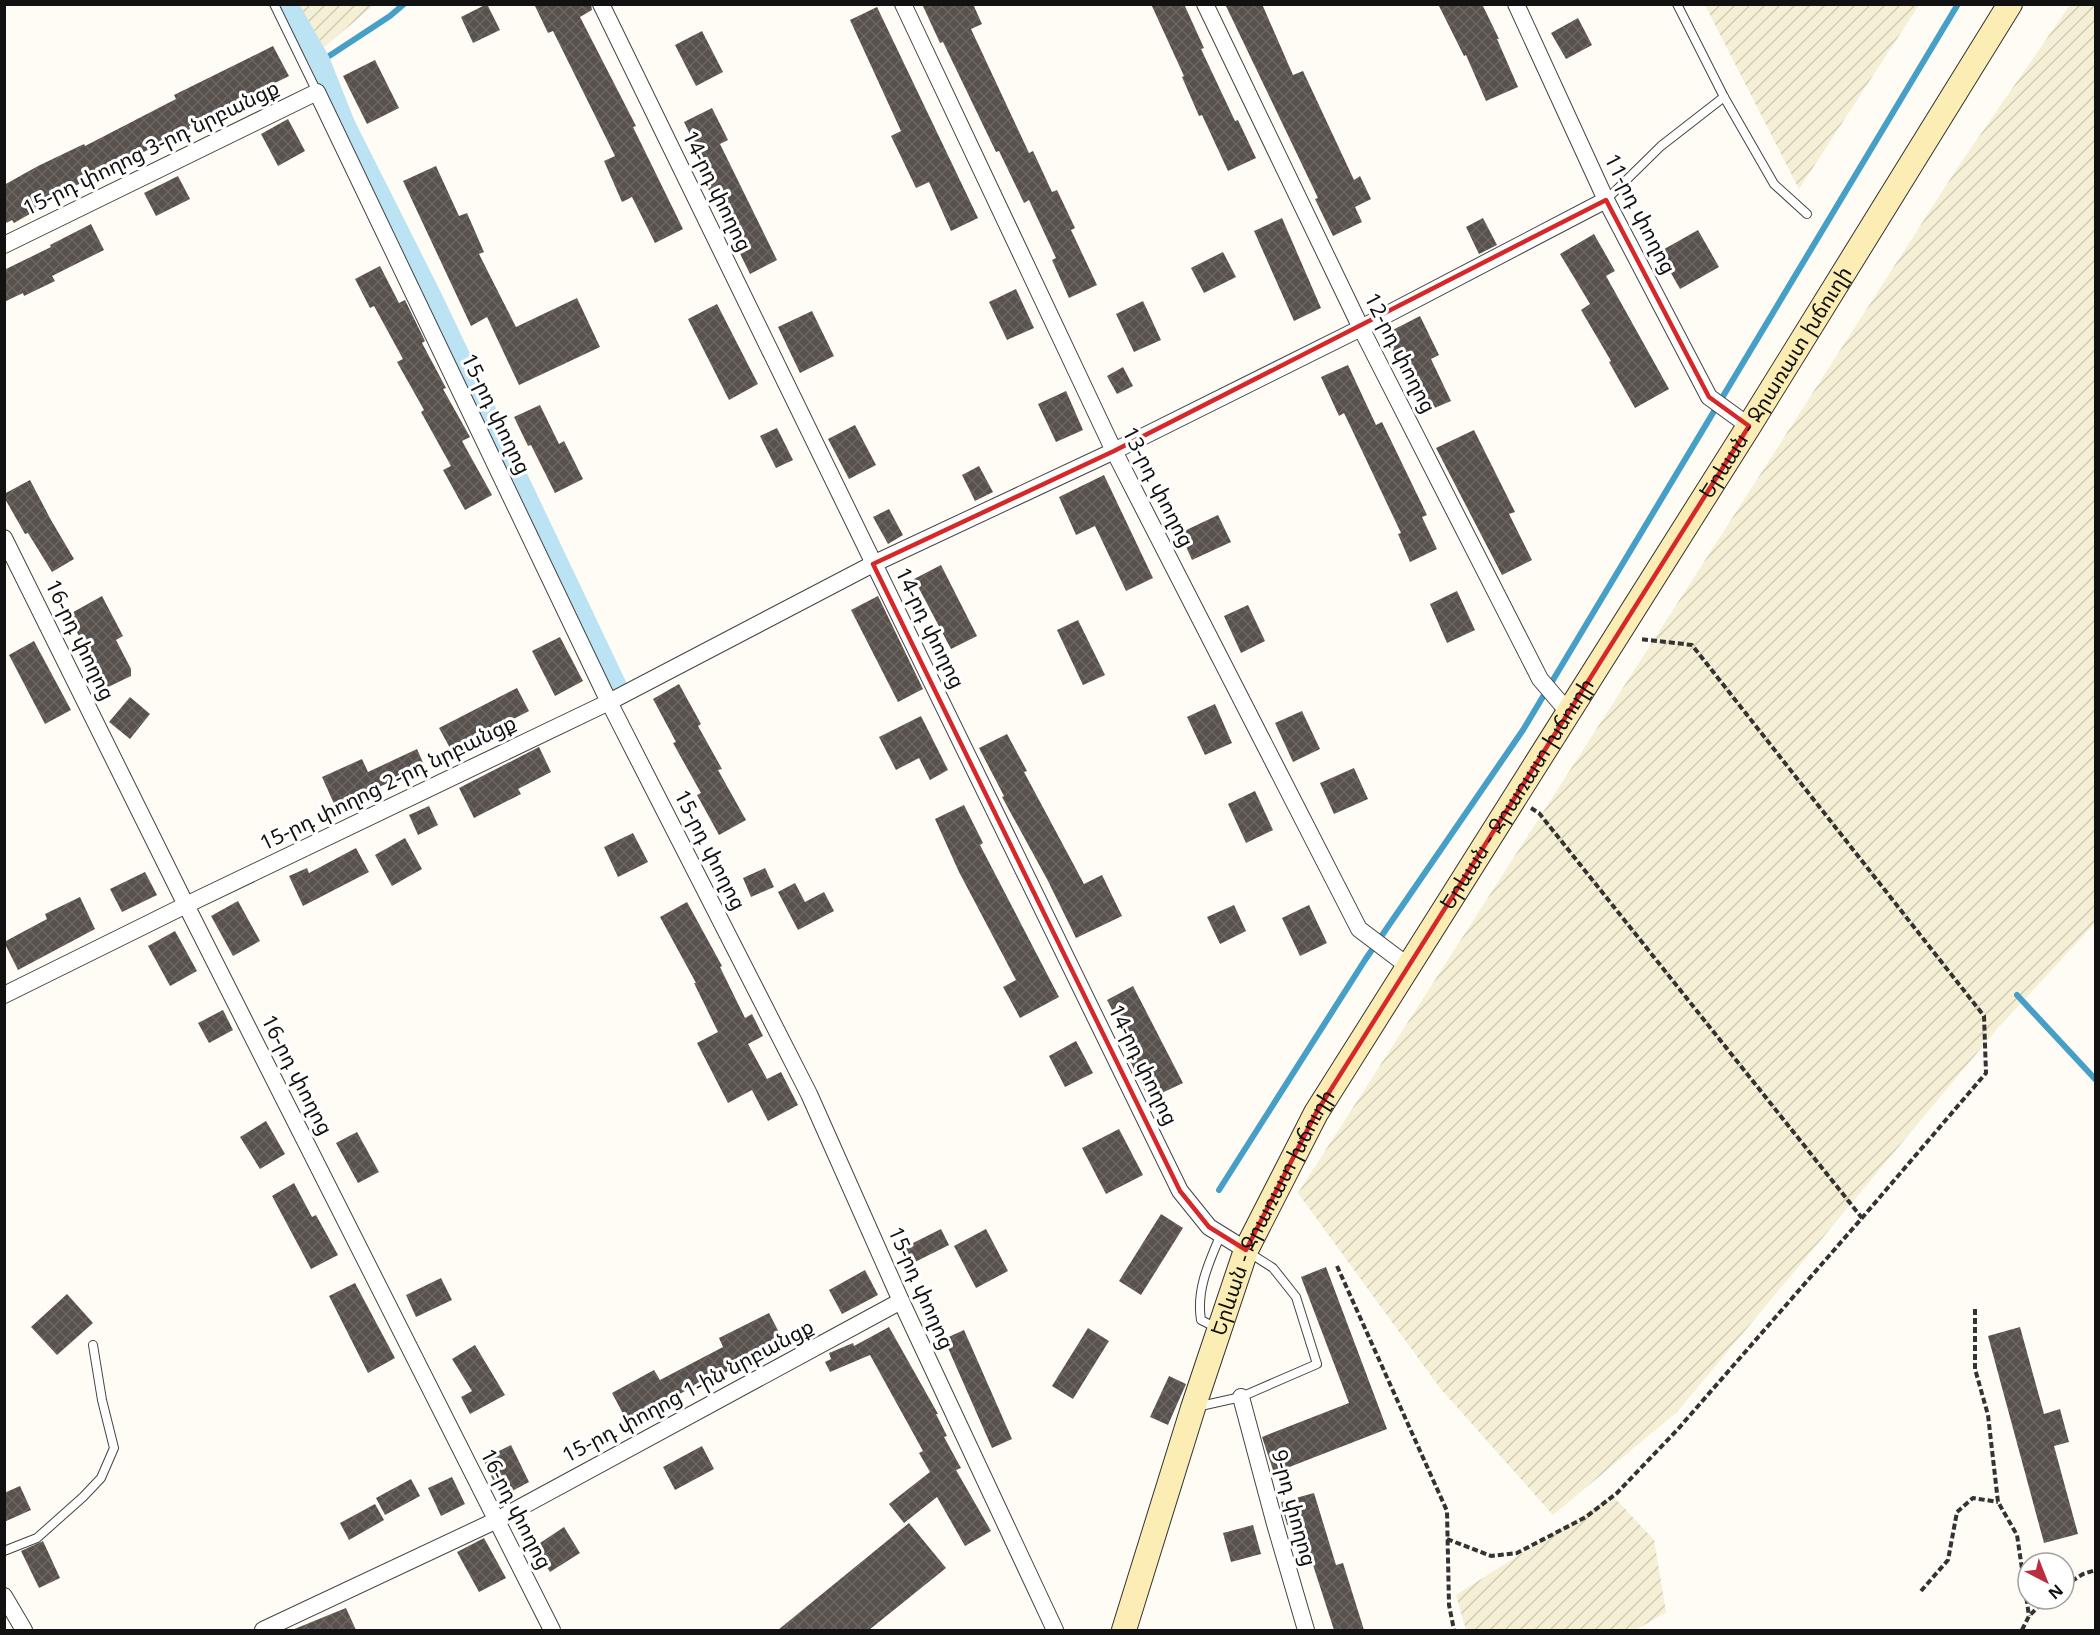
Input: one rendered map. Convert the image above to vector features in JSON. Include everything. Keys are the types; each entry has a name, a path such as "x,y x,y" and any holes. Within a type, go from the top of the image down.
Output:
{"main road":[{"name":"Երևան - Ջրառատ խճուղի","path":"1124,1630 1245,1250 1316,1113 1515,798 1565,708 1619,634 1743,423 2010,4"}],"street":[{"name":"14-րդ փողոց","path":"601,4 1180,1191 1209,1227 1245,1250"},
{"name":"13-րդ փողոց","path":"903,4 1114,451 1359,929 1408,966"},
{"name":"12-րդ փողոց","path":"1205,4 1361,327 1540,679 1565,708"},
{"name":"11-րդ փողոց","path":"1516,4 1606,200 1709,397 1743,423"},
{"name":"15-րդ փողոց 3-րդ նրբանցք","path":"4,244 317,92"},
{"name":"15-րդ փողոց","path":"317,92 609,702 809,1094 901,1301 1055,1630"},
{"name":"15-րդ փողոց 2-րդ նրբանցք","path":"4,995 186,904 609,702 873,564 1114,451 1606,200"},
{"name":"16-րդ փողոց","path":"4,538 552,1630"},
{"name":"15-րդ փողոց 1-ին նրբանցք","path":"263,1630 497,1521 901,1301"},
{"name":"9-րդ փողոց","path":"1241,1397 1306,1630"},
{"path":"4,1596 24,1630"}],"lane":[{"path":"274,4 317,92"},
{"path":"1677,4 1724,97 1774,184 1807,214"},
{"path":"1606,200 1661,146 1724,97"},
{"path":"1219,1329 1201,1320 1198,1303 1208,1264 1221,1234"},
{"path":"1193,1408 1241,1397 1317,1364 1296,1297 1273,1268 1245,1250"},
{"path":"4,1551 37,1538 83,1497 101,1478 114,1448 102,1400 93,1345"}],"path":[{"path":"1447,1539 1491,1556 1517,1553 1586,1517 1617,1493 1678,1429 1986,1073 1984,1016 1692,645 1648,641 1619,634"},
{"path":"1515,798 1539,813 1862,1218"},
{"path":"1337,1266 1447,1511 1449,1605 1454,1630"},
{"path":"1975,1309 1975,1369 1988,1415 1998,1502 2017,1535 2029,1616"},
{"path":"1921,1591 1948,1560 1957,1512 1973,1498 1998,1502"},
{"path":"2076,1578 2096,1570"},
{"path":"2022,1630 2034,1611"}],"highlighted area":[{"path":"1606,200 1709,397 1749,426 1316,1113 1246,1250 1209,1227 1180,1191 873,564 1114,451"}],"shaded area":[{"path":"299,5 374,5 322,49"},
{"path":"1705,5 1919,5 1799,189"},
{"path":"2070,5 2096,5 2095,923 1997,1029 1677,1412 1553,1515 1440,1388 1298,1193 1958,167"},
{"path":"1613,1496 1654,1540 1666,1612 1636,1630 1466,1630 1456,1595"}],"building":[{"path":"487,4 500,30 473,43 461,17"},
{"path":"534,4 591,4 592,10 580,17 636,126 633,127 683,229 655,243 632,197 622,202 604,161 615,156 553,31 548,33"},
{"path":"922,4 973,4 982,24 971,29 1029,153 1033,151 1052,192 1057,190 1075,228 1071,230 1097,285 1069,298 1052,260 1056,258 1029,200 1024,203 999,151 996,152"},
{"path":"1151,4 1184,4 1204,48 1201,49 1235,121 1238,120 1256,158 1228,171 1202,115 1199,116 1182,77 1184,76"},
{"path":"1225,4 1262,4 1293,75 1303,71 1354,180 1360,176 1371,199 1355,207 1362,222 1333,236 1315,199 1318,198"},
{"path":"1438,4 1482,4 1518,87 1486,101 1466,55 1464,56"},
{"path":"877,7 978,218 951,231 929,182 916,188 891,136 901,131 850,20"},
{"path":"1578,18 1592,45 1566,59 1551,33"},
{"path":"702,31 723,72 696,86 675,45"},
{"path":"273,46 289,76 189,126 190,129 55,196 56,199 14,223 12,220 4,224 4,185 176,99 174,95"},
{"path":"375,60 399,108 367,124 343,76"},
{"path":"712,108 728,140 720,144 777,260 750,274 702,176 709,173 684,122"},
{"path":"288,119 305,151 278,166 261,134"},
{"path":"436,166 459,216 467,213 484,252 479,254 516,327 577,298 600,347 519,385 487,317 471,326 403,181"},
{"path":"178,176 190,199 156,216 144,193"},
{"path":"1282,218 1321,308 1294,321 1254,231"},
{"path":"1483,218 1497,245 1479,254 1466,227"},
{"path":"91,224 104,250 52,276 55,281 24,296 23,293 4,302 4,270"},
{"path":"1698,230 1719,267 1680,289 1659,252"},
{"path":"1594,234 1615,271 1606,276 1669,389 1635,408 1581,310 1590,304 1560,254"},
{"path":"1223,252 1236,277 1204,293 1191,268"},
{"path":"380,266 399,303 405,300 425,341 422,343 446,388 443,389 470,437 462,441 492,495 465,510 443,470 451,466 421,412 424,410 397,362 403,359 374,306 370,308 355,279"},
{"path":"1016,289 1034,328 1007,340 989,302"},
{"path":"1143,301 1161,340 1134,352 1116,314"},
{"path":"717,304 758,384 729,400 688,319"},
{"path":"812,311 834,356 800,373 778,327"},
{"path":"1420,316 1439,355 1431,359 1451,401 1425,412 1406,371 1403,372 1385,334"},
{"path":"1348,365 1376,425 1382,422 1427,515 1422,517 1437,549 1410,562 1398,534 1401,533 1344,413 1339,416 1321,377"},
{"path":"1123,367 1133,386 1117,394 1107,376"},
{"path":"1066,391 1083,430 1056,442 1038,404"},
{"path":"540,405 559,444 564,441 583,479 555,493 514,417"},
{"path":"855,425 876,465 849,479 828,439"},
{"path":"777,428 793,460 776,468 760,436"},
{"path":"1474,430 1515,512 1509,514 1532,560 1502,575 1436,448"},
{"path":"979,466 993,492 975,501 962,475"},
{"path":"1104,475 1153,578 1126,591 1095,526 1076,535 1059,497"},
{"path":"30,480 74,559 52,572 28,533 25,534 4,497 4,494"},
{"path":"889,509 903,535 888,544 873,517"},
{"path":"1218,515 1231,542 1192,560 1180,533"},
{"path":"941,565 977,636 951,649 914,579"},
{"path":"1457,591 1475,630 1447,643 1430,604"},
{"path":"102,596 123,636 116,640 131,669 131,676 104,689 68,615"},
{"path":"878,596 923,689 898,702 851,610"},
{"path":"1248,605 1265,641 1241,653 1224,616"},
{"path":"1078,620 1105,675 1083,685 1057,630"},
{"path":"560,637 583,681 555,696 532,651"},
{"path":"34,641 71,710 45,724 9,655"},
{"path":"679,684 701,724 698,726 722,769 718,770 746,820 719,835 697,795 701,793 673,743 676,742 653,699"},
{"path":"517,688 529,711 450,748 439,728"},
{"path":"130,697 150,714 130,739 109,722"},
{"path":"1215,704 1232,743 1205,755 1187,717"},
{"path":"1302,711 1320,749 1293,762 1275,723"},
{"path":"921,716 948,770 930,780 919,758 896,770 879,737"},
{"path":"1007,734 1027,771 1024,772 1084,884 1102,875 1122,916 1076,938 979,748"},
{"path":"539,747 551,772 518,789 521,794 474,818 459,788"},
{"path":"417,749 425,767 335,806 322,777 362,759 368,772"},
{"path":"1354,768 1368,799 1334,814 1320,783"},
{"path":"1255,791 1273,830 1246,843 1228,804"},
{"path":"964,805 983,843 980,845 1059,997 1020,1018 1003,987 1016,980 959,872 935,819"},
{"path":"429,806 438,825 418,835 409,815"},
{"path":"633,833 648,862 618,877 604,847"},
{"path":"405,838 422,869 392,886 375,855"},
{"path":"356,848 369,872 303,906 289,876 307,868 309,873"},
{"path":"765,868 774,887 751,897 743,878"},
{"path":"145,872 157,895 122,912 110,889"},
{"path":"795,883 805,902 824,892 834,911 798,930 778,892"},
{"path":"80,897 95,929 18,970 4,942 47,919 45,914"},
{"path":"238,901 260,941 233,956 211,916"},
{"path":"687,902 722,966 720,967 745,1018 752,1014 763,1036 748,1044 767,1079 781,1072 798,1105 768,1121 752,1090 728,1103 697,1043 718,1032 694,983 696,983 660,917"},
{"path":"1234,905 1246,931 1220,944 1207,917"},
{"path":"1309,905 1327,943 1300,956 1282,918"},
{"path":"175,931 197,971 170,986 148,946"},
{"path":"1133,986 1183,1083 1149,1099 1128,1057 1135,1054 1107,1000"},
{"path":"223,1010 233,1030 209,1043 198,1023"},
{"path":"1076,1041 1093,1073 1065,1087 1049,1056"},
{"path":"266,1121 285,1154 260,1169 240,1137"},
{"path":"1119,1129 1143,1175 1106,1194 1082,1148"},
{"path":"357,1132 379,1172 358,1183 336,1143"},
{"path":"294,1183 312,1217 316,1215 338,1255 311,1269 272,1196"},
{"path":"1161,1214 1183,1228 1141,1295 1119,1281"},
{"path":"941,1229 949,1245 909,1265 901,1249"},
{"path":"986,1229 1008,1271 976,1288 954,1246"},
{"path":"1326,1267 1387,1429 1274,1473 1262,1437 1349,1403 1301,1277"},
{"path":"865,1270 878,1295 842,1314 829,1290"},
{"path":"441,1278 452,1300 416,1317 406,1295"},
{"path":"355,1283 395,1358 368,1373 329,1296"},
{"path":"67,1294 93,1323 57,1355 31,1327"},
{"path":"769,1313 785,1344 735,1370 734,1368 695,1388 694,1386 628,1423 612,1393 654,1370 660,1380 723,1347 719,1338"},
{"path":"889,1327 938,1414 936,1414 947,1436 944,1437 961,1468 956,1470 991,1531 965,1546 937,1497 904,1523 889,1504 930,1472 919,1453 923,1451 870,1355 830,1372 825,1362 831,1359 829,1353 853,1343 854,1346"},
{"path":"2020,1327 2044,1414 2060,1409 2069,1442 2054,1446 2078,1534 2044,1543 1988,1336"},
{"path":"1088,1328 1109,1341 1073,1399 1052,1386"},
{"path":"964,1330 1012,1439 992,1448 944,1339"},
{"path":"475,1345 505,1395 470,1414 461,1397 472,1391 452,1359"},
{"path":"1169,1376 1186,1384 1168,1425 1150,1417"},
{"path":"511,1445 529,1482 501,1497 483,1459"},
{"path":"702,1446 714,1469 675,1490 663,1467"},
{"path":"452,1477 465,1504 441,1516 428,1488"},
{"path":"411,1479 420,1496 385,1515 376,1498"},
{"path":"20,1486 31,1510 4,1522 4,1493"},
{"path":"1314,1493 1336,1565 1343,1563 1364,1630 1334,1630 1313,1565 1306,1567 1293,1523 1287,1525 1281,1502"},
{"path":"375,1504 384,1520 349,1540 340,1523"},
{"path":"909,1523 946,1568 869,1630 778,1630"},
{"path":"1253,1525 1261,1554 1231,1562 1223,1533"},
{"path":"564,1527 580,1553 550,1572 534,1547"},
{"path":"484,1538 506,1578 479,1592 457,1552"},
{"path":"43,1541 60,1578 39,1588 21,1551"},
{"path":"346,1608 356,1630 292,1630"}],"waterway":[{"path":"287,4 320,62 345,125 431,296 616,685"},
{"path":"320,62 390,16 404,4"},
{"path":"1219,1190 1365,960 1523,730 1958,4"},
{"path":"2017,995 2096,1080"}]}
